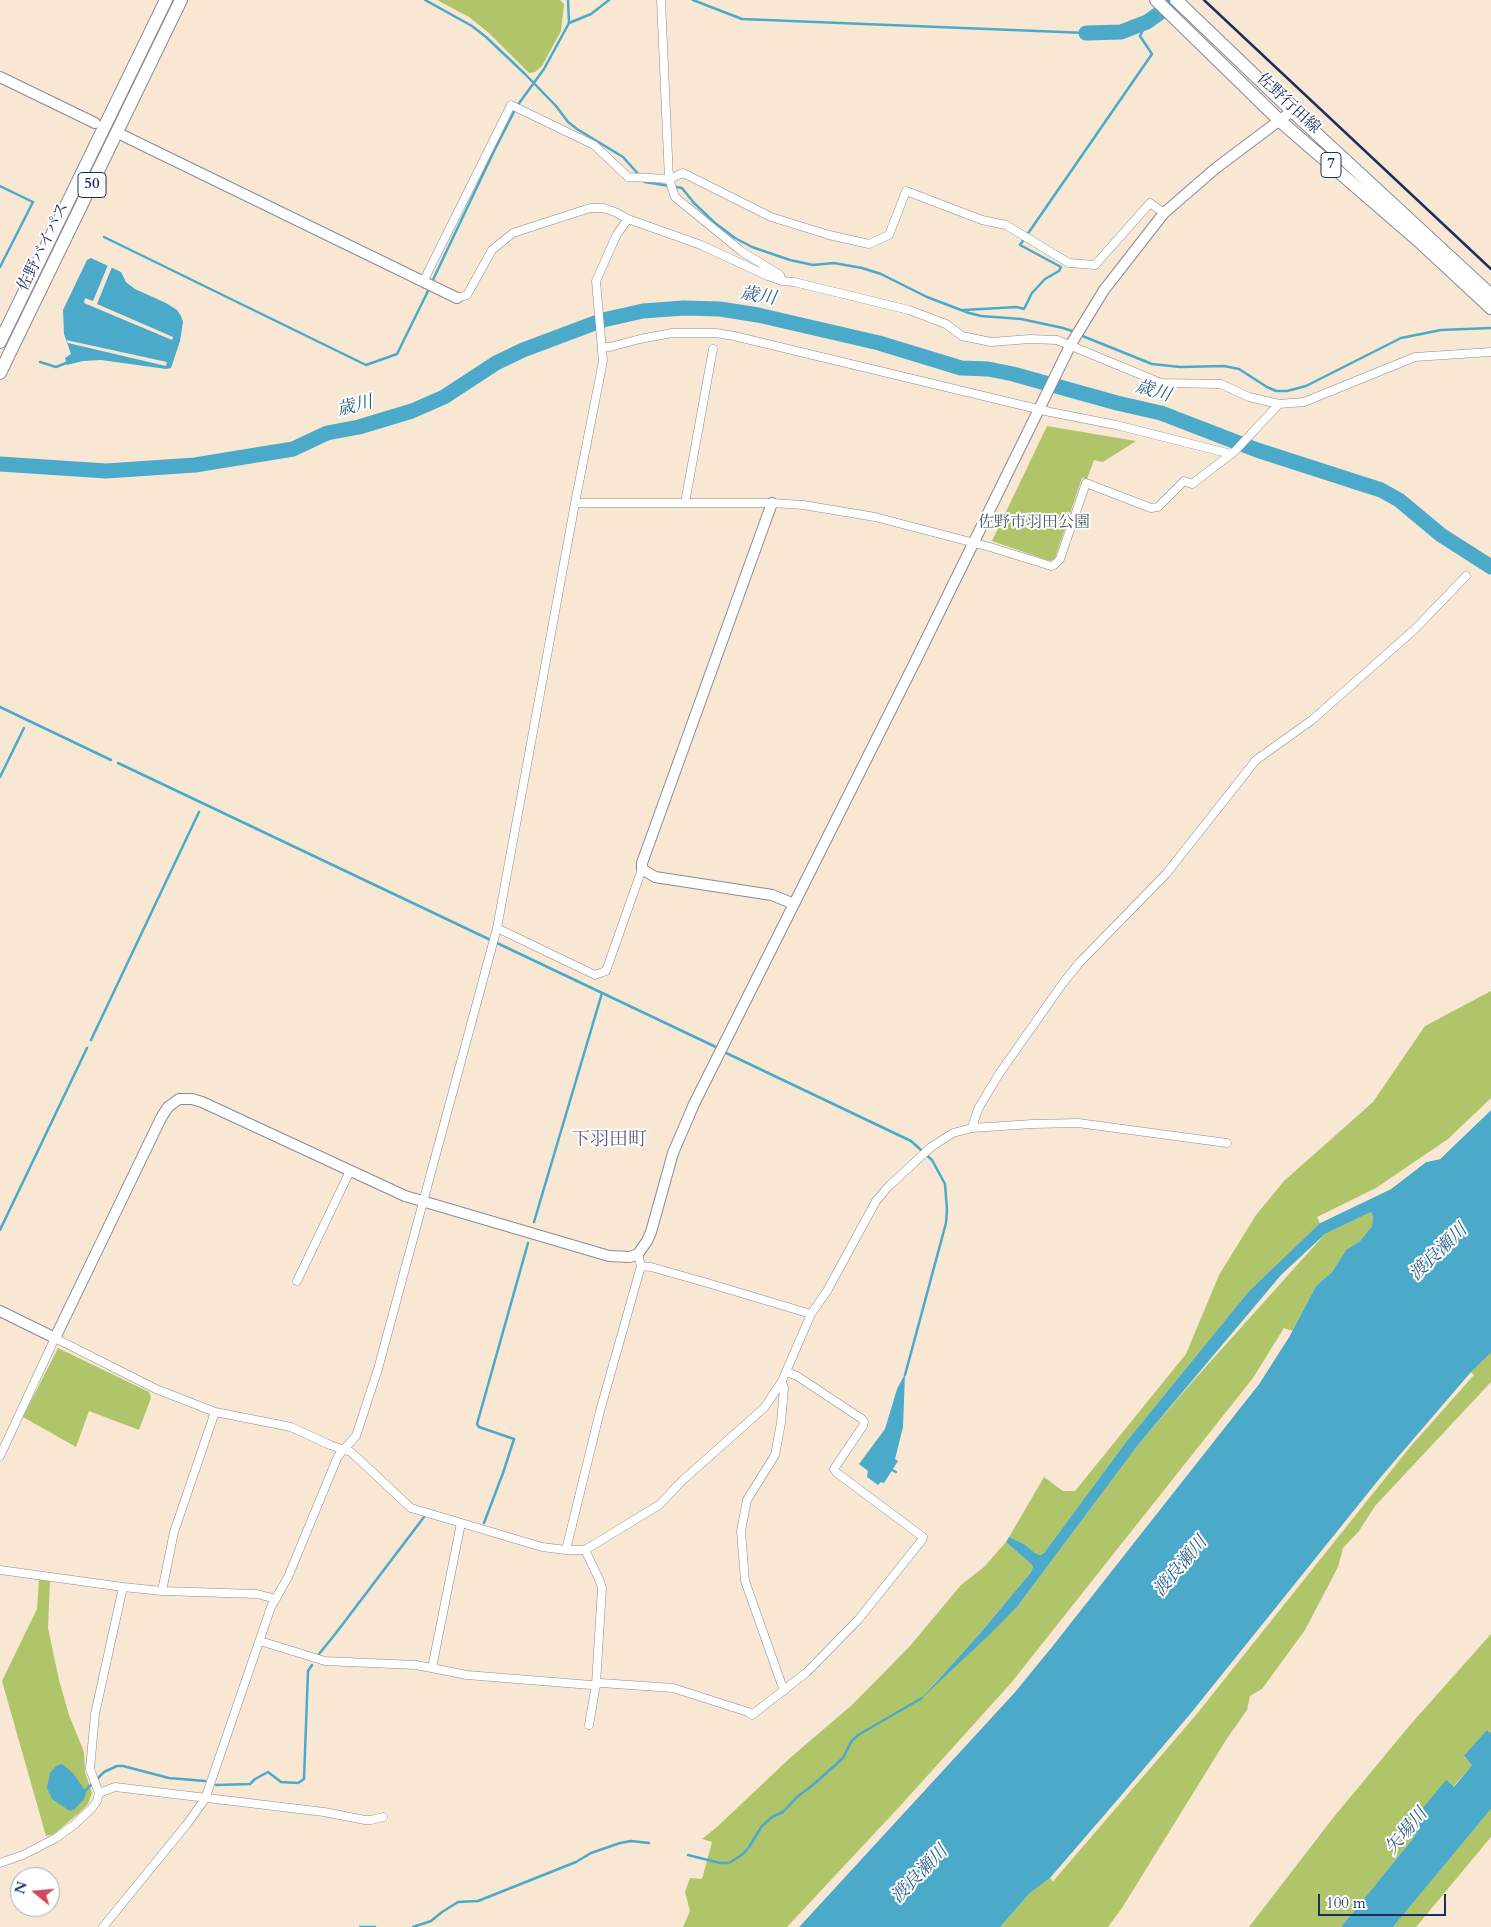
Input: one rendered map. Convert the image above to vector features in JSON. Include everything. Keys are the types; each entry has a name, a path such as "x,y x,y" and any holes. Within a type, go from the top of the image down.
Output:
{"main road":[{"name":"佐野バイパス","path":"0,342 166,0"},
{"name":"佐野バイパス","path":"1,372 181,0"},
{"name":"佐野行田線","path":"1156,0 1280,121 1421,243 1491,308"},
{"name":"佐野行田線","path":"1176,0 1292,111 1491,295"}],"street":[{"path":"661,0 670,181 675,197 741,251 780,275 782,281"},
{"path":"0,77 95,123"},
{"path":"423,282 511,105 594,145 628,177 670,181 683,173 771,217 829,235 869,244 889,235 906,191 982,220 1006,225 1069,263 1095,265 1150,203 1164,213"},
{"path":"0,1456 161,1118 168,1107 179,1099 192,1099 202,1102 396,1193 424,1203 609,1256 630,1257 638,1254 651,1232 678,1142 719,1055 1070,346 1104,290 1164,213 1216,168 1292,111"},
{"path":"124,136 457,298 467,295 492,250 513,233 590,208 609,210 628,219 701,245 782,281 794,282 909,310 946,324 962,336 992,342 1030,338 1057,340 1161,383 1221,384 1249,397 1279,404 1304,402 1415,357 1491,352"},
{"path":"103,1927 187,1824 205,1799 271,1607 296,1559 335,1462 344,1448 356,1436 378,1369 496,932 603,361 596,281 617,234 628,219"},
{"path":"602,346 610,347 672,333 716,333 1233,453"},
{"path":"684,503 713,348"},
{"path":"575,503 772,503 802,505 875,517 973,543 1048,566 1054,565 1060,560 1086,483 1151,508 1158,507 1184,481 1192,484 1233,453 1279,404"},
{"path":"496,932 595,975 606,971 642,869 644,855 772,503"},
{"path":"972,1128 978,1109 999,1074 1062,983 1164,876 1256,760 1312,720 1415,628 1466,576"},
{"path":"642,869 655,877 772,895 794,904"},
{"path":"0,1311 156,1389 215,1412 291,1428 330,1445 344,1448 356,1456 411,1508 542,1547 585,1550 659,1505 683,1480 765,1406 782,1382 811,1314 827,1291 876,1201 930,1147 953,1133 972,1128 1078,1123 1227,1143"},
{"path":"298,1281 350,1172"},
{"path":"566,1550 600,1411 641,1266 638,1254"},
{"path":"641,1266 651,1267 811,1314"},
{"path":"260,1641 325,1661 416,1665 467,1675 673,1688 748,1712 752,1715 784,1692 807,1672 858,1620 922,1540 922,1537 834,1469 864,1426 862,1419 797,1376 786,1372"},
{"path":"782,1382 784,1388 781,1423 775,1455 751,1491 743,1513 741,1531 745,1581 784,1692"},
{"path":"162,1591 174,1532 215,1412"},
{"path":"432,1668 461,1523"},
{"path":"585,1550 602,1588 596,1684 589,1725"},
{"path":"0,1570 123,1587 162,1591 257,1594 276,1599"},
{"path":"99,1793 90,1769 95,1714 123,1587"},
{"path":"0,1863 23,1856 56,1838 92,1808 99,1793 115,1787 315,1811 364,1820 383,1817"}],"green space":[{"path":"437,0 560,0 564,4 561,31 542,66 535,72 529,73 489,33 469,17"},
{"name":"佐野市羽田公園","path":"1047,426 1136,441 1103,462 1094,460 1087,479 1082,478 1055,558 1050,561 992,541"},
{"path":"1491,991 1491,1098 1448,1139 1376,1188 1317,1217 1320,1223 1249,1291 1126,1442 1044,1553 1040,1555 1035,1553 1024,1544 1009,1537 1044,1477 1063,1491 1075,1491 1186,1354 1219,1275 1256,1215 1284,1181 1373,1102 1425,1026"},
{"path":"1371,1212 1373,1217 1372,1226 1360,1241 1346,1250 1332,1272 1316,1286 1292,1331 1284,1328 1253,1378 1011,1683 787,1927 683,1927 690,1911 685,1892 690,1878 702,1879 712,1842 702,1839 790,1758 852,1705 910,1646 961,1585 984,1567 1006,1542 1031,1564 1033,1567 1031,1572 982,1631 926,1693 1017,1607 1138,1445 1325,1234"},
{"path":"58,1348 149,1392 151,1398 139,1430 89,1411 76,1447 23,1417"},
{"path":"1491,1353 1491,1382 1375,1506 1359,1531 1343,1548 1338,1567 1305,1630 1262,1689 1250,1696 1247,1710 1226,1740 1122,1908 1108,1927 1000,1927 1030,1893 1050,1878 1053,1882 1196,1715 1410,1447 1474,1375 1471,1372"},
{"path":"39,1579 50,1581 48,1628 59,1680 69,1715 84,1752 85,1772 92,1793 88,1804 79,1813 54,1834 46,1836 2,1681 37,1609"},
{"path":"1491,1634 1491,1733 1488,1730 1464,1757 1473,1764 1453,1787 1446,1781 1407,1827 1415,1836 1341,1927 1249,1927 1333,1818 1410,1725"},
{"path":"1491,1809 1491,1837 1416,1927 1393,1927"}],"water":[{"path":"91,258 121,272 126,282 135,289 177,310 183,322 180,341 171,368 166,369 101,360 83,361 67,365 65,358 71,354 64,334 63,310 87,260"},
{"name":"渡良瀬川","path":"1491,1110 1491,1353 1471,1372 1380,1478 1191,1713 1050,1878 1030,1893 1000,1927 799,1927 1015,1692 1052,1647 1259,1384 1289,1337 1316,1286 1332,1272 1346,1250 1360,1241 1372,1226 1373,1217 1371,1212 1325,1234 1281,1275 1138,1445 1017,1607 920,1700 982,1631 1031,1572 1033,1567 1031,1564 1006,1542 1009,1537 1024,1544 1035,1553 1040,1555 1044,1553 1126,1442 1249,1291 1320,1223 1391,1189 1426,1162 1440,1159"},
{"path":"905,1374 903,1427 895,1459 898,1461 884,1483 881,1482 878,1485 867,1477 868,1471 859,1464 885,1429 897,1389"},
{"path":"1487,1730 1491,1733 1491,1809 1393,1927 1341,1927 1415,1836 1407,1827 1446,1780 1454,1787 1472,1765 1464,1756"},
{"path":"62,1764 73,1773 86,1792 84,1799 75,1809 70,1811 52,1799 47,1788 50,1773 56,1766"}],"pier":[{"path":"108,265 112,267 97,304 173,337 172,340 84,303 85,298 93,301"},
{"path":"66,340 167,362 166,366 68,343"},
{"path":"1489,1108 1491,1110 1440,1159 1426,1162 1391,1189 1320,1223 1319,1221 1390,1187 1425,1160 1439,1157"},
{"path":"1290,1330 1292,1331 1289,1337 1259,1384 1015,1692 799,1927 796,1927 1013,1690 1257,1382"}],"waterway":[{"path":"425,0 472,26 486,37 556,106 568,122 623,157 640,176"},
{"path":"568,0 569,23 591,14 609,0"},
{"path":"693,0 742,19 1086,33"},
{"path":"1086,33 1121,32 1147,22 1178,0"},
{"path":"964,310 1017,307 1024,309 1032,293 1045,279 1059,271 1061,267 1020,245 1152,54 1140,36 1147,22"},
{"path":"431,284 517,106 544,69 569,23"},
{"path":"644,181 682,188 694,203 715,223 735,238 752,247 790,260 813,265 834,263 862,268 881,274 927,297 969,313 981,316 1021,319 1075,332"},
{"path":"0,186 33,202 0,267"},
{"path":"104,237 366,365 397,354 429,289"},
{"name":"歳川","path":"0,464 106,471 195,465 293,449 327,433 359,427 412,411 444,397 496,363 523,350 603,320 643,311 684,308 720,309 758,315 879,343 961,368 988,369 1013,374 1117,403 1161,413 1257,450 1381,490 1399,500 1441,535 1491,567"},
{"path":"1080,335 1152,364 1180,367 1224,366 1239,369 1276,391 1287,391 1306,386 1401,338 1441,330 1491,328"},
{"path":"40,362 56,367 66,363"},
{"path":"0,707 111,760"},
{"path":"0,777 24,728"},
{"path":"118,763 718,1048"},
{"path":"91,1040 199,812"},
{"path":"534,1222 602,993"},
{"path":"0,1230 87,1048"},
{"path":"722,1051 911,1141 932,1160 945,1184 946,1223 905,1375"},
{"path":"484,1523 514,1439 479,1427 477,1424 528,1243"},
{"path":"890,1469 896,1472"},
{"path":"319,1654 424,1517"},
{"path":"216,1785 250,1784 268,1772 281,1782 298,1783 304,1779 308,1671 312,1665"},
{"path":"688,1855 720,1863 729,1863 743,1854 762,1826 772,1817 783,1812 797,1797 843,1758 851,1742 858,1735 922,1698"},
{"path":"96,1780 104,1772 117,1766 123,1766 169,1778 205,1781"},
{"path":"84,1792 93,1783"},
{"path":"413,1927 431,1921 458,1902 478,1901 576,1862 591,1853 631,1841 649,1843"},
{"path":"360,1927 375,1927"}],"railway":[{"path":"1204,0 1491,269"}],"district":[{"name":"下羽田町","path":"609,1141"}],"water label":[{"name":"矢場川","path":"1407,1832"}]}
